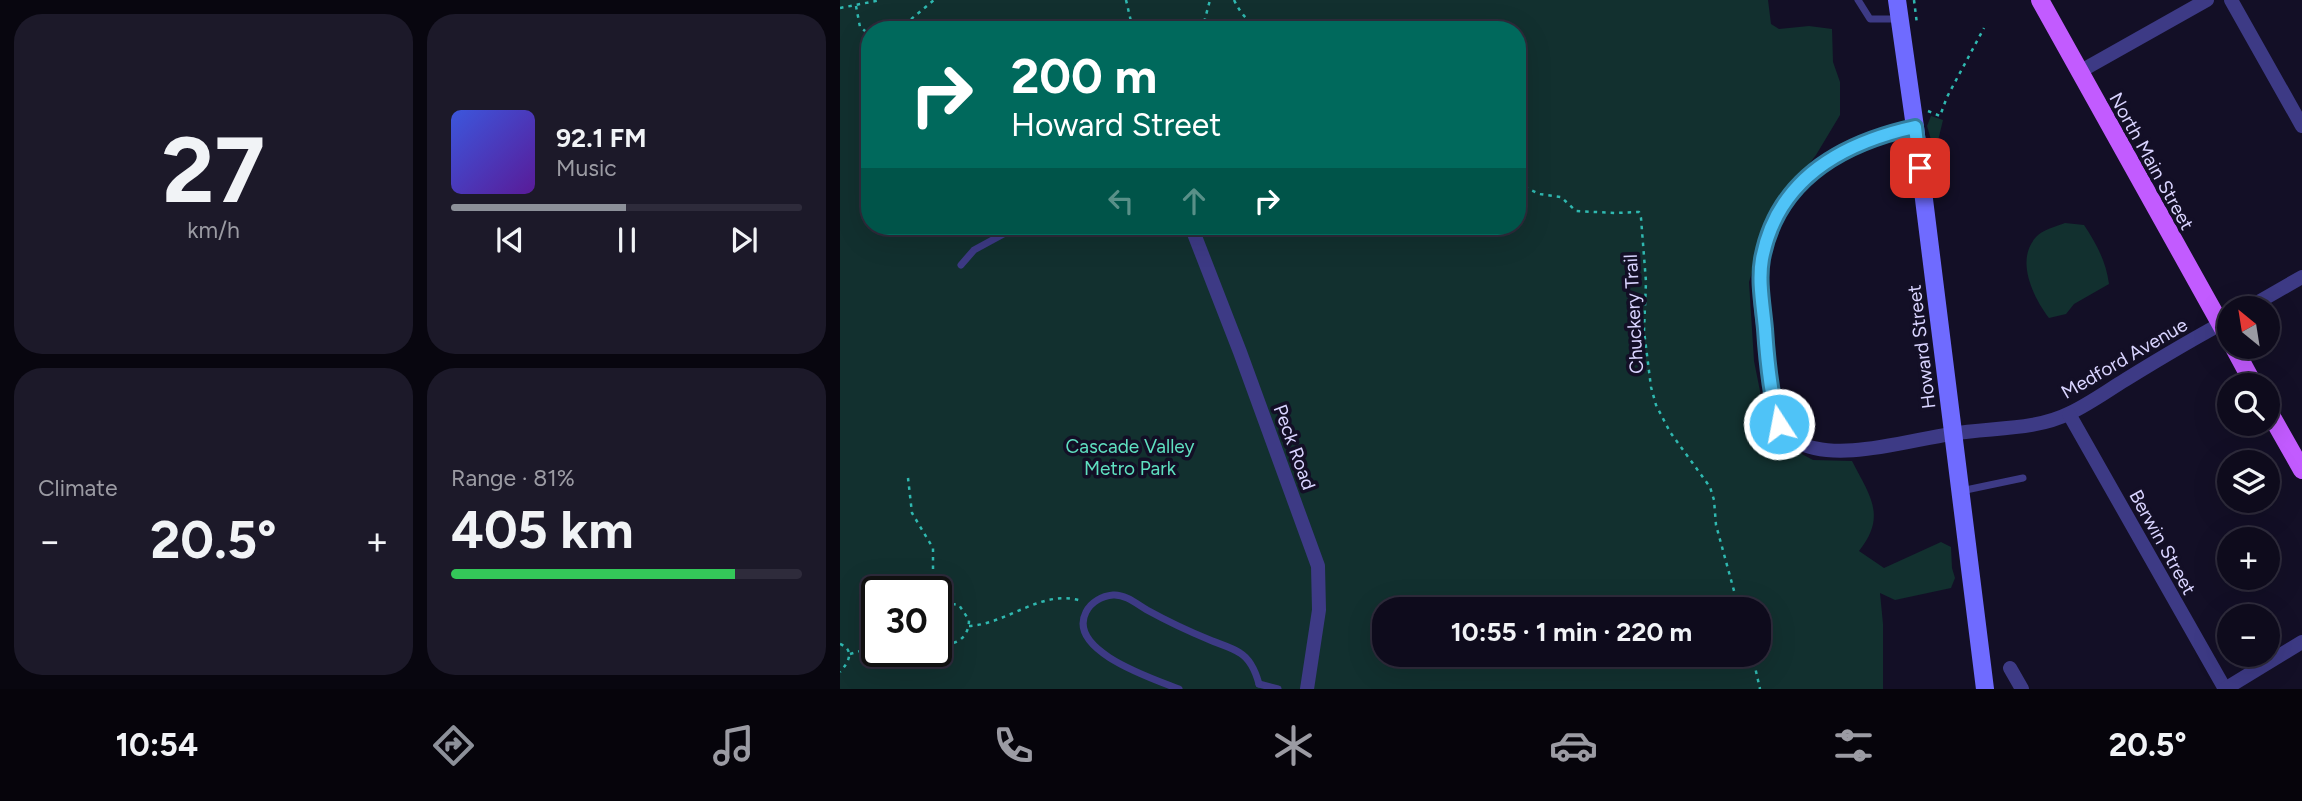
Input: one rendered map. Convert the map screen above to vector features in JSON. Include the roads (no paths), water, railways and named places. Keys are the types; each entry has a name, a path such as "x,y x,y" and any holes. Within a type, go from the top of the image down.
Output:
{"main road":[{"name":"Howard Street","path":"1897,0 1985,689"},
{"name":"North Main Street","path":"2040,0 2079,72 2217,307"},
{"path":"2280,431 2302,470"}],"street":[{"path":"2079,72 2207,0"},
{"path":"2231,0 2302,126"},
{"name":"Medford Avenue","path":"1915,127 1857,144 1807,176 1787,200 1771,230 1762,261 1765,337 1775,410 1782,429 1797,442 1809,447 1838,450 1881,447 1952,433 2026,426 2069,414 2217,326"},
{"name":"Peck Road","path":"1194,235 1318,566 1320,610 1307,689"},
{"path":"2269,296 2302,277"},
{"name":"Berwin Street","path":"2069,414 2225,689"},
{"path":"2225,689 2302,642"},
{"path":"2010,668 2022,689"}],"lane":[{"path":"1858,0 1870,19 1900,19"},
{"path":"961,265 974,250 1002,235"},
{"path":"1961,491 2023,478"},
{"path":"1180,689 1128,667 1088,641 1083,622 1091,605 1100,598 1111,595 1128,599 1162,618 1240,653 1253,669 1257,686 1278,689"}],"park label":[{"name":"Cascade Valley Metro Park","path":"1130,457"}]}
